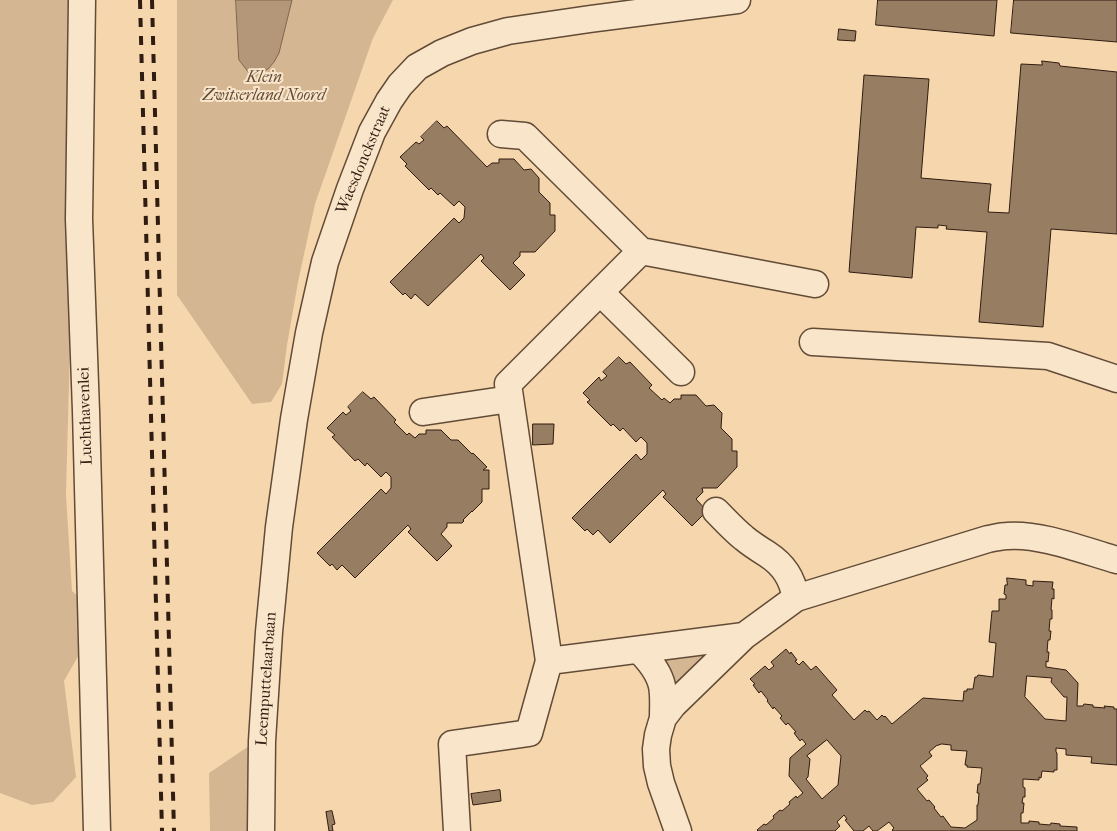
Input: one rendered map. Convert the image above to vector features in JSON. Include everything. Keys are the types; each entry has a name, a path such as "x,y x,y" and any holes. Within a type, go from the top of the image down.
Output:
{"street":[{"name":"Luchthavenlei","path":"82,0 79,219 97,831"},
{"name":"Waesdonckstraat","path":"279,527 295,409 325,262 372,132 389,100 400,85 417,67 442,53 508,31 737,0"},
{"path":"502,134 525,136 640,251 815,284"},
{"path":"457,831 452,744 529,734 549,661 508,384 640,251"},
{"path":"600,292 681,372"},
{"path":"812,342 1048,356 1117,379"},
{"path":"422,412 510,399"},
{"path":"716,510 744,538 779,564 788,574 793,584 796,598"},
{"name":"Leemputtelaarbaan","path":"261,831 262,741 279,527"},
{"path":"678,831 657,766 656,749 664,718 673,705 744,636 796,598 988,539 1008,536 1048,540 1117,560"},
{"path":"549,661 744,636"},
{"path":"639,650 650,660 658,674 662,687 664,718"}],"green space":[{"path":"0,0 72,0 76,118 66,495 72,591 85,602 89,637 64,681 76,777 53,802 32,805 0,793"},
{"name":"Klein Zwitserland Noord","path":"177,0 393,0 373,38 315,204 298,282 282,384 271,402 252,404 177,295"},
{"path":"710,653 672,696 659,654"},
{"path":"252,744 251,831 210,831 209,773"}],"shaded area":[{"path":"236,0 292,0 279,53 268,69 256,75 249,73 239,60"}],"building":[{"path":"878,0 997,0 994,36 876,25"},
{"path":"1014,0 1117,0 1117,42 1011,33"},
{"path":"839,29 856,31 855,41 838,40"},
{"path":"1042,61 1059,63 1060,66 1117,72 1117,234 1051,229 1043,327 979,322 987,232 946,229 947,226 938,225 938,228 916,227 912,278 849,272 864,75 929,79 921,178 991,184 988,212 1009,213 1021,64 1042,65"},
{"path":"437,121 444,128 447,126 487,167 492,163 499,163 499,159 514,159 524,170 531,169 539,178 539,192 550,203 550,215 555,215 555,231 535,252 520,252 520,256 513,263 525,275 510,290 481,261 484,258 481,254 428,306 415,294 411,299 405,293 403,295 390,282 454,218 459,223 464,218 465,207 459,201 454,206 440,193 438,195 431,188 429,190 405,166 407,164 400,157 416,142 419,144 424,140 421,137"},
{"path":"619,357 626,364 630,362 652,385 649,388 662,400 664,398 670,403 674,399 681,399 681,395 696,395 706,406 714,405 722,413 721,428 732,439 732,451 737,451 737,467 717,488 702,488 703,492 696,499 707,511 692,526 663,497 666,494 663,490 610,543 598,530 593,535 587,529 585,531 572,518 636,454 641,460 647,454 647,443 641,437 636,442 623,428 620,431 613,424 611,426 587,402 590,400 583,393 599,377 601,381 607,376 603,372"},
{"path":"363,392 371,399 374,397 396,420 394,422 407,435 409,433 415,438 419,434 426,434 426,430 441,430 451,440 458,440 487,467 483,470 489,470 489,489 482,489 482,502 462,523 447,523 447,527 441,534 452,546 437,561 408,532 411,529 408,525 355,578 342,565 337,570 332,564 330,566 317,553 381,489 386,494 391,488 391,477 386,472 381,477 367,463 365,466 358,459 355,461 332,437 335,435 327,428 343,412 346,415 351,411 348,407"},
{"path":"533,424 554,424 553,444 533,445"},
{"path":"1007,578 1026,580 1026,585 1033,586 1033,581 1053,582 1054,599 1052,598 1052,619 1050,619 1049,631 1051,631 1050,640 1048,640 1047,652 1049,652 1046,667 1066,670 1078,683 1077,706 1083,706 1084,704 1093,705 1093,707 1105,708 1104,706 1117,709 1117,765 1091,763 1092,757 1066,755 1066,749 1056,748 1057,770 1054,770 1054,772 1042,771 1039,780 1023,779 1025,797 1023,797 1022,803 1024,803 1021,823 1029,823 1029,821 1039,822 1039,824 1060,824 1060,826 1077,827 1077,831 893,831 894,828 889,822 877,831 873,831 869,826 863,831 854,831 845,820 847,819 844,815 837,822 840,826 835,831 757,830 764,824 766,825 774,818 773,816 780,810 782,811 796,796 797,798 803,793 789,776 790,758 806,744 802,739 800,741 794,733 796,732 788,723 786,725 780,718 782,716 774,707 773,709 761,691 759,693 753,685 755,684 750,679 765,666 769,670 774,666 771,662 786,649 790,654 791,652 799,665 803,661 811,670 816,666 837,690 832,695 854,720 865,710 869,711 877,720 882,715 885,716 892,724 923,698 963,701 964,691 973,689 975,677 978,675 993,677 996,643 989,642 992,611 999,611 999,599 1006,599 1004,594 1005,585 1007,585","holes":["1027,676 1052,678 1051,682 1064,697 1067,697 1066,721 1045,719 1025,697","827,740 841,756 838,785 822,799 806,779 808,777 810,759 807,756","942,744 951,745 951,750 967,751 965,765 967,767 982,768 977,793 979,793 977,820 965,828 951,827 929,800 927,801 917,789 928,780 926,778 928,776 920,766 932,756 929,752"]},
{"path":"500,790 501,801 473,805 471,794"},
{"path":"332,811 335,824 332,825 333,831 329,831 326,812"}],"railway":[{"path":"140,0 162,831"},
{"path":"152,0 174,831"}]}
